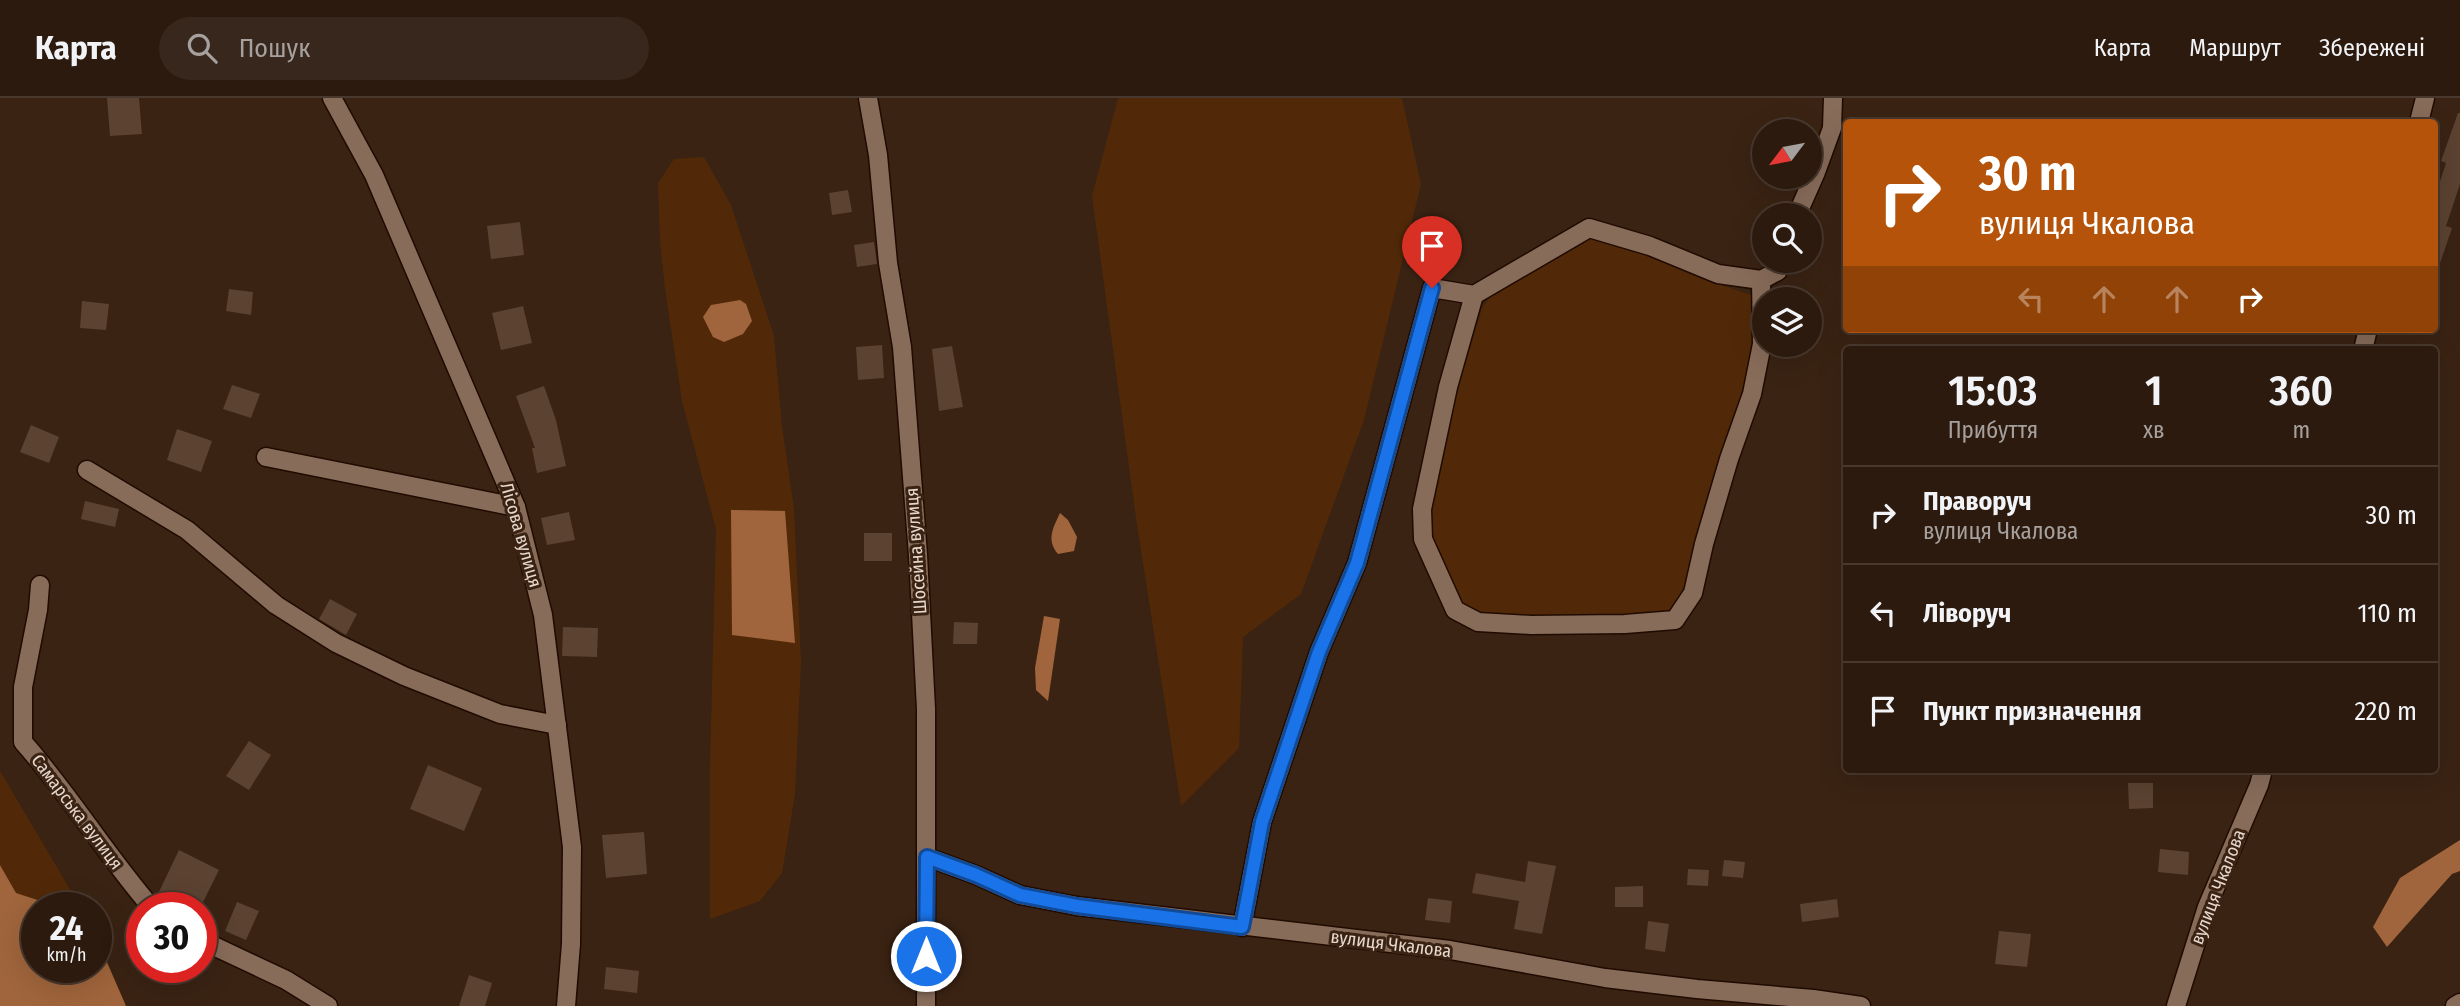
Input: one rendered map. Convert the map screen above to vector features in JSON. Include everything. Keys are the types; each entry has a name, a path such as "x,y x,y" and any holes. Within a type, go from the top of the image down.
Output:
{"street":[{"name":"Лісова вулиця","path":"332,98 374,175 516,507 543,615 572,847 571,944 566,1006"},
{"name":"Шосейна вулиця","path":"868,98 878,155 888,262 902,347 918,555 926,709 926,1006"},
{"path":"1802,203 1832,128 1833,98"},
{"path":"2420,119 2425,98"},
{"path":"1242,927 1262,822 1319,652 1357,563 1432,288 1474,295 1589,228 1650,246 1718,274 1761,280 1774,273"},
{"path":"1474,295 1448,387 1422,509 1423,539 1455,610 1478,622 1531,625 1625,624 1675,620 1693,593 1722,483 1752,394 1762,344 1761,280"},
{"path":"267,457 516,507"},
{"path":"87,470 187,530 276,605 336,643 404,676 500,714 557,725"},
{"name":"Самарська вулиця","path":"40,584 38,610 23,687 23,742 48,771 138,892"},
{"name":"вулиця Чкалова","path":"2176,1006 2207,907 2262,773"},
{"name":"вулиця Чкалова","path":"927,857 1020,895 1077,906 1450,950 1605,978 1861,1006"},
{"path":"217,948 286,981 328,1006"},
{"path":"2455,1006 2460,1003"}],"shaded area":[{"path":"1118,98 1402,98 1421,184 1364,420 1301,594 1243,637 1239,748 1181,806 1136,518 1092,196"},
{"path":"704,157 731,205 774,336 782,426 794,509 801,661 795,794 782,873 760,901 710,919 710,767 716,529 682,401 665,289 658,183 674,159"},
{"path":"1589,238 1652,254 1721,285 1751,295 1752,356 1682,594 1668,611 1579,620 1479,613 1461,602 1436,550 1428,513 1449,419 1482,308 1489,298"},
{"path":"740,300 746,304 752,321 743,334 724,342 713,337 703,317 711,305"},
{"path":"731,510 785,511 795,643 732,635"},
{"path":"1060,513 1068,520 1077,537 1074,551 1058,554 1052,539"},
{"path":"1044,616 1060,619 1048,701 1036,690 1035,668"},
{"path":"0,771 72,892 21,892 21,983 112,983 112,974 126,1006 0,1006"},
{"path":"2460,840 2460,871 2452,874 2387,947 2373,927 2400,878"},
{"path":"0,865 16,893 21,895 21,983 112,983 112,974 126,1006 0,1006"}],"building":[{"path":"107,98 139,98 142,134 110,136"},
{"path":"2460,113 2460,184 2446,226 2452,228 2438,269 2438,188 2446,163 2441,161"},
{"path":"848,190 852,212 832,215 829,193"},
{"path":"520,222 524,255 491,259 487,226"},
{"path":"874,242 877,264 857,267 854,245"},
{"path":"229,289 253,292 251,315 226,311"},
{"path":"82,301 109,304 106,330 80,328"},
{"path":"523,306 532,343 501,350 492,313"},
{"path":"882,345 884,378 858,380 856,347"},
{"path":"952,346 963,407 939,411 932,349"},
{"path":"232,385 260,394 251,418 223,409"},
{"path":"544,386 556,420 566,466 537,473 532,448 535,448 516,396"},
{"path":"31,425 59,437 49,463 20,452"},
{"path":"177,429 212,441 201,472 167,460"},
{"path":"85,501 119,509 115,527 81,519"},
{"path":"569,512 575,540 547,545 541,518"},
{"path":"864,533 892,533 892,561 864,561"},
{"path":"330,599 357,614 346,635 319,619"},
{"path":"954,622 978,623 977,644 953,644"},
{"path":"563,627 598,628 597,657 562,656"},
{"path":"249,741 271,755 249,790 226,776"},
{"path":"428,765 482,788 464,831 410,809"},
{"path":"2128,783 2153,783 2153,808 2129,809"},
{"path":"644,832 647,874 606,878 602,835"},
{"path":"2160,849 2189,852 2188,875 2158,872"},
{"path":"179,850 219,870 208,892 159,892"},
{"path":"1724,860 1745,862 1743,878 1722,876"},
{"path":"1528,861 1556,866 1542,934 1514,929 1519,901 1472,893 1476,873 1525,882"},
{"path":"1688,869 1709,870 1708,886 1687,885"},
{"path":"1643,886 1643,907 1615,907 1615,887"},
{"path":"1428,898 1452,901 1450,923 1425,920"},
{"path":"1837,899 1839,917 1802,922 1800,904"},
{"path":"237,902 259,911 246,940 225,931"},
{"path":"1648,921 1669,924 1665,952 1645,949"},
{"path":"1999,931 2031,934 2027,967 1995,964"},
{"path":"606,967 639,971 637,993 604,989"},
{"path":"469,975 492,983 485,1006 459,1006"}],"route":[{"path":"926,956 927,857 1020,895 1077,906 1242,927 1262,822 1319,652 1357,563 1432,288"}]}
